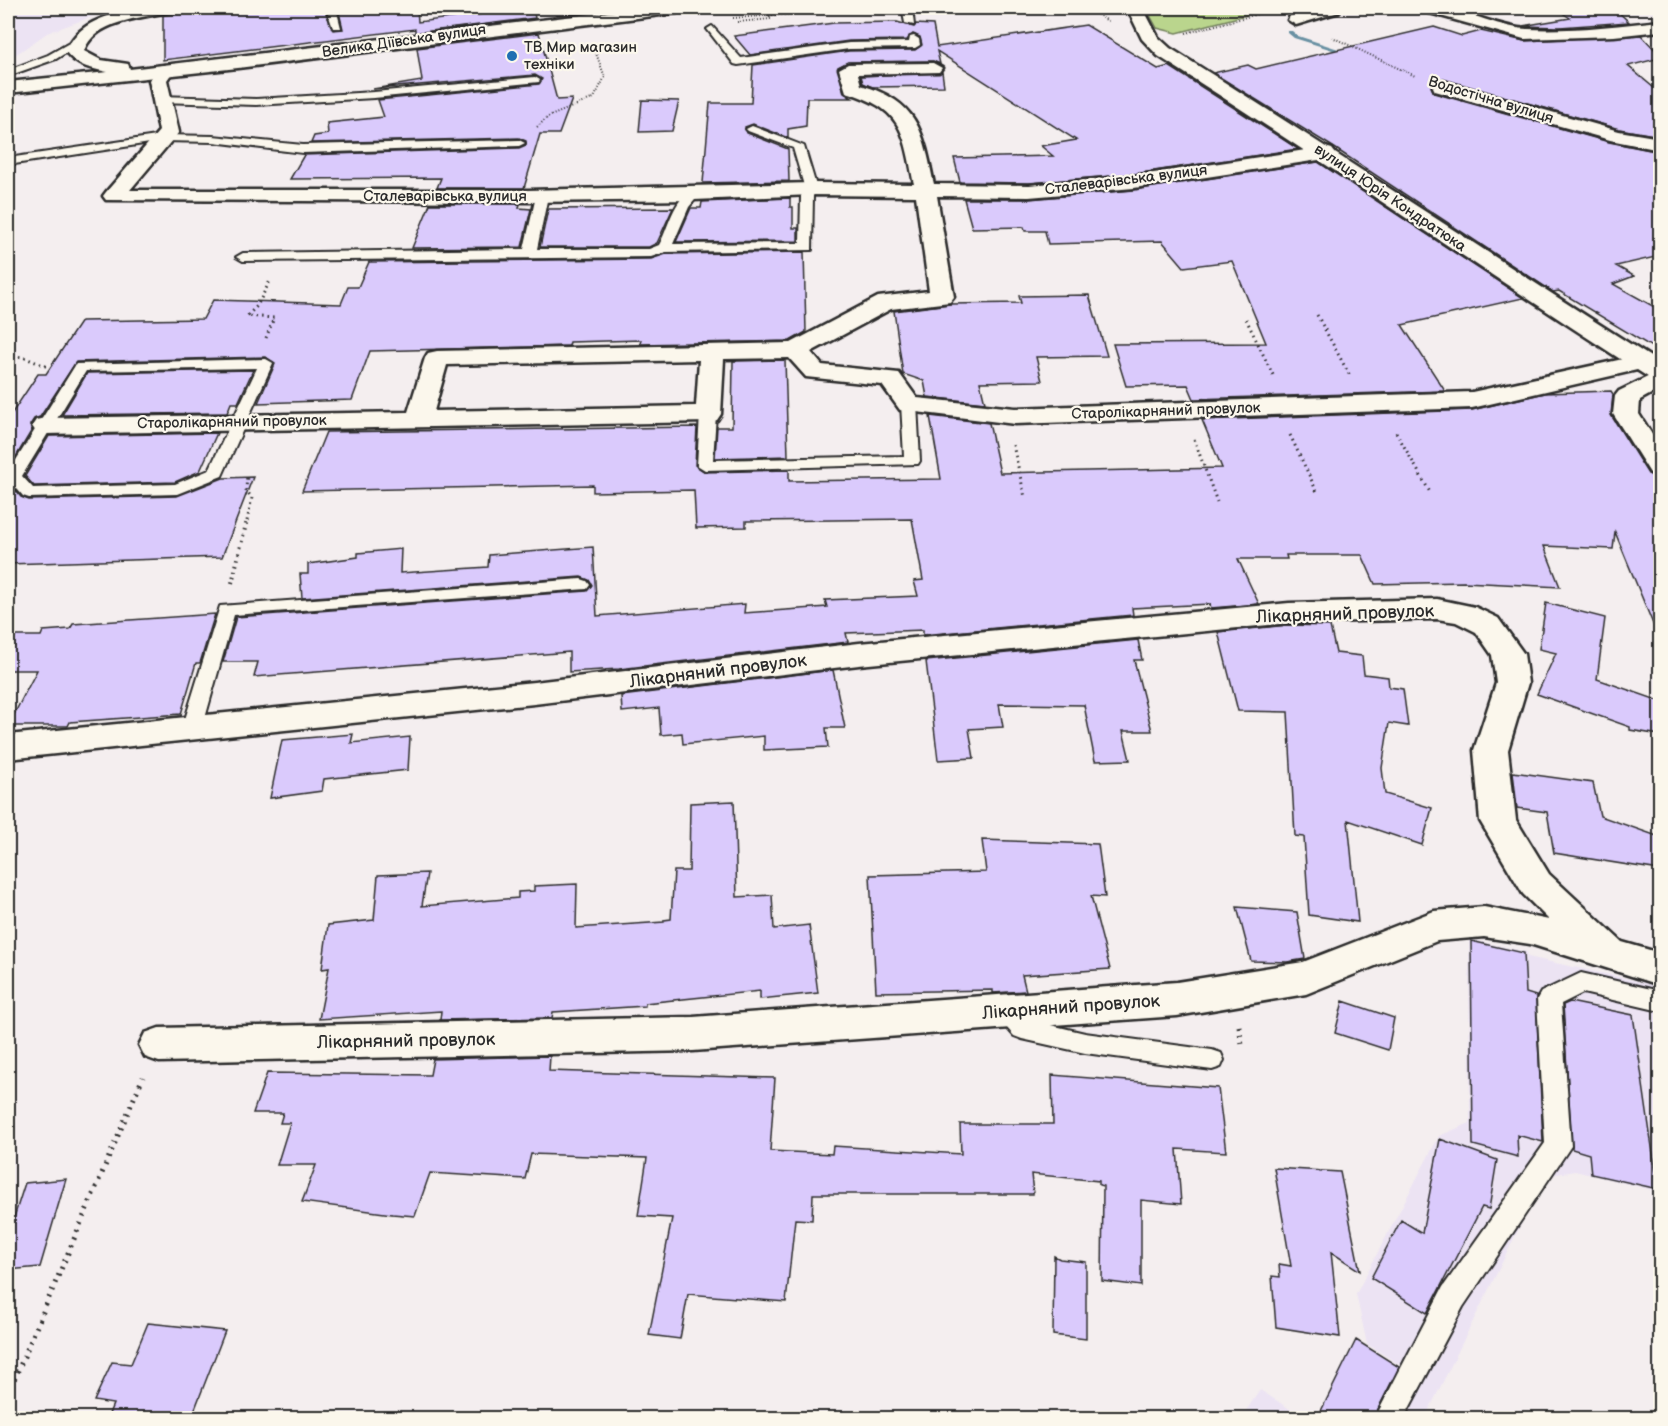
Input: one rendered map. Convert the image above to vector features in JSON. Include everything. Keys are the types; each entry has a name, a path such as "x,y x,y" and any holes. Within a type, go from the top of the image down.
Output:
{"street":[{"path":"75,44 82,36 103,24 161,8"},
{"name":"Велика Діївська вулиця","path":"8,88 238,63 677,8"},
{"name":"вулиця Юрія Кондратюка","path":"1135,8 1151,39 1164,52 1325,153 1474,255 1651,368"},
{"path":"1296,20 1333,8"},
{"path":"1432,8 1524,34 1614,31 1660,26"},
{"name":"Велика Діївська вулиця","path":"75,44 75,52 91,63 126,69 165,70"},
{"path":"419,418 437,358 796,350 886,302 942,297 926,190 909,128 899,110 868,93 852,88 848,69 933,68"},
{"path":"163,138 169,132 160,99 159,80 165,70"},
{"name":"Водостічна вулиця","path":"1442,90 1617,136 1660,144"},
{"name":"Сталеварівська вулиця","path":"163,138 113,196 542,196 694,194 811,189 1029,191 1134,182 1325,153"},
{"path":"796,350 814,372 890,378 909,404"},
{"path":"708,414 712,352"},
{"name":"Старолікарняний провулок","path":"909,404 1015,416 1473,400 1651,368"},
{"path":"1658,459 1626,414 1628,396 1660,379"},
{"name":"Старолікарняний провулок","path":"45,426 708,414"},
{"name":"Лікарняний провулок","path":"8,747 192,729 870,653 1289,613 1437,609 1464,614 1487,624 1508,654 1512,683 1491,750 1498,821 1536,884 1609,953"},
{"name":"Лікарняний провулок","path":"159,1045 693,1034 1177,999 1306,978 1434,926 1484,922 1530,929 1609,953"},
{"path":"1609,953 1660,969"}],"lane":[{"path":"331,8 338,26"},
{"path":"907,8 910,23"},
{"path":"712,29 738,62 849,46 915,45 914,39"},
{"path":"8,73 52,57 75,44"},
{"path":"160,99 256,102 374,95 535,80"},
{"path":"243,257 651,253 664,248 807,247 807,196 811,189 798,146 752,129"},
{"path":"8,162 163,138 213,139 303,149 519,143"},
{"path":"664,248 674,233 681,205 694,194"},
{"path":"530,253 542,196"},
{"path":"254,363 266,363 216,473 177,489 29,493 14,476 81,367 254,363"},
{"path":"708,414 705,465 912,461 909,404"},
{"path":"192,729 226,610 581,585"},
{"path":"1389,1419 1453,1298 1558,1146 1549,999 1581,983 1660,1001"},
{"path":"1005,1012 1022,1029 1085,1043 1212,1060"}],"path":[{"path":"765,8 769,15"},
{"path":"755,16 891,8"},
{"path":"1151,39 1174,36 1271,10"},
{"name":"Водостічна вулиця","path":"1296,20 1442,90"},
{"path":"519,143 548,117 594,98 605,76 590,37"},
{"path":"254,363 274,318 246,316 257,306 282,256"},
{"path":"1317,315 1431,494"},
{"path":"1246,319 1279,387 1318,494"},
{"path":"8,356 23,357 45,367 81,367"},
{"path":"1183,410 1217,502"},
{"path":"1015,416 1009,428 1025,496"},
{"path":"226,610 252,498 246,490 248,469 271,421"},
{"path":"1238,1018 1243,1052"},
{"path":"8,1394 130,1103 159,1045"}],"shaded area":[{"path":"62,8 110,10 47,33 8,60 8,13"},
{"path":"1469,939 1527,952 1528,957 1660,986 1660,1192 1575,1171 1545,1176 1425,1418 1381,1418 1403,1367 1367,1344 1356,1294 1439,1136 1470,1123"},
{"path":"1260,1390 1304,1418 1241,1418"}],"green space":[{"path":"1146,8 1273,8 1177,33 1157,28"}],"building":[{"path":"233,8 324,8 333,30 343,29 338,8 417,8 418,22 533,8 535,18 415,33 415,29 163,60 163,15"},
{"path":"1555,8 1614,8 1629,22 1560,27 1522,26 1570,18"},
{"path":"897,22 914,27 916,24 933,25 937,47 1086,25 1158,69 1169,66 1298,149 1134,174 1029,183 960,182 954,158 1053,156 1041,146 1076,140 937,51 940,64 933,61 848,62 838,67 844,93 852,98 807,98 806,126 788,129 788,138 753,124 745,127 747,133 788,149 789,181 703,183 710,103 751,103 753,65 849,51 915,50 922,45 920,37 913,34 907,40 849,41 750,55 734,36 834,23"},
{"path":"1434,27 1462,36 1481,31 1524,41 1641,35 1660,55 1660,58 1628,66 1660,93 1660,136 1619,129 1443,79 1434,81 1431,86 1434,93 1609,142 1660,152 1660,256 1616,266 1634,276 1613,284 1660,310 1660,352 1559,291 1553,292 1333,147 1213,73 1248,65 1256,69"},
{"path":"539,33 557,100 572,99 559,134 540,134 524,188 437,188 441,178 290,179 304,155 519,148 526,145 526,141 519,138 311,143 314,136 328,134 327,123 384,117 378,100 539,84 542,79 535,75 373,89 422,81 417,48"},
{"path":"942,72 944,86 872,87 863,83 861,76"},
{"path":"642,100 679,101 672,131 639,132"},
{"path":"1318,162 1523,298 1402,325 1445,391 1194,399 1188,385 1126,386 1113,344 1266,343 1232,261 1184,267 1162,241 1048,244 1045,231 1025,231 1024,227 972,228 964,199 1029,199 1134,190"},
{"path":"790,198 790,207 793,207 793,228 798,228 798,241 676,242 691,208 701,208 702,202"},
{"path":"430,204 520,204 519,208 531,209 522,247 412,248"},
{"path":"673,208 657,243 649,247 540,247 548,209"},
{"path":"804,252 806,332 790,341 640,344 641,340 570,342 569,346 370,351 352,400 258,403 275,364 266,357 76,362 40,417 34,419 30,425 32,430 8,470 8,419 38,374 46,374 81,321 203,319 213,300 341,304 348,287 358,287 369,262 651,259 666,254"},
{"path":"1089,295 1107,356 1036,357 1042,381 980,382 985,403 927,397 924,381 903,374 894,311 950,304 1021,303 1019,296"},
{"path":"785,360 788,456 715,458 717,427 732,427 733,361"},
{"path":"253,370 238,403 231,403 227,413 62,415 87,373"},
{"path":"1611,391 1613,394 1611,415 1648,474 1660,477 1660,641 1615,532 1613,549 1544,546 1560,587 1464,582 1375,584 1362,555 1286,555 1287,559 1238,559 1259,604 1211,608 1210,604 1132,608 1133,615 923,635 923,630 846,633 848,642 619,669 569,672 569,652 254,677 258,662 223,662 236,617 587,591 592,585 589,580 581,577 302,598 300,574 308,574 308,564 358,557 358,553 401,549 400,573 488,567 489,555 593,547 597,616 745,604 744,613 827,607 825,600 918,596 914,581 923,580 912,519 746,521 746,527 696,528 694,490 593,492 593,485 302,491 326,432 697,427 695,465 705,472 789,470 789,481 941,479 930,416 989,423 1000,473 1222,468 1202,420 1472,410 1545,393"},
{"path":"217,433 200,471 175,482 34,486 25,476 49,436"},
{"path":"253,477 222,557 8,564 8,481 21,497 29,500 177,496 223,478"},
{"path":"1546,603 1605,618 1597,679 1660,701 1660,735 1630,730 1630,727 1537,694 1556,653 1539,649"},
{"path":"215,614 200,663 196,663 181,714 70,722 68,726 8,726 37,670 8,670 8,636 41,636 43,631 70,629 73,624"},
{"path":"1289,625 1330,626 1336,653 1362,656 1364,674 1388,677 1389,687 1403,689 1408,726 1389,723 1382,768 1385,794 1432,808 1422,845 1348,820 1358,922 1309,915 1304,837 1295,836 1288,712 1238,711 1218,632"},
{"path":"1138,640 1142,660 1134,660 1152,731 1123,731 1130,760 1095,761 1084,705 999,704 1003,727 969,729 974,758 938,760 926,661"},
{"path":"833,670 845,728 826,728 828,747 764,750 764,736 683,744 682,733 661,735 659,708 622,712 621,696"},
{"path":"353,734 351,743 410,737 408,770 324,779 322,791 270,798 282,740"},
{"path":"1513,772 1593,783 1600,816 1660,837 1660,870 1554,853 1547,812 1517,808"},
{"path":"734,801 737,897 772,895 774,929 809,925 818,993 760,999 760,991 645,1003 645,1006 553,1012 552,1018 440,1020 441,1011 319,1019 329,968 322,969 328,925 374,920 378,875 427,873 422,906 518,898 518,892 534,891 534,886 577,884 576,928 664,922 664,920 671,919 674,871 689,871 690,803"},
{"path":"982,840 1098,844 1105,897 1091,896 1110,969 1022,975 1026,991 876,992 870,875 986,872"},
{"path":"1237,907 1297,912 1305,959 1287,962 1251,961"},
{"path":"1471,941 1524,953 1526,993 1536,996 1543,1142 1517,1135 1518,1157 1473,1145"},
{"path":"1343,1001 1394,1018 1388,1050 1335,1033"},
{"path":"1570,1002 1633,1015 1658,1189 1591,1174 1589,1154 1572,1149 1563,1005"},
{"path":"550,1056 549,1071 775,1078 770,1151 832,1154 833,1146 961,1154 960,1124 1053,1124 1052,1075 1218,1088 1226,1152 1177,1149 1181,1204 1141,1200 1141,1286 1102,1281 1103,1186 1099,1185 1099,1181 1031,1174 1033,1194 813,1194 812,1220 795,1219 786,1302 688,1294 680,1339 649,1335 672,1218 638,1216 647,1158 531,1154 525,1179 430,1173 415,1216 392,1214 302,1202 316,1165 277,1165 290,1123 280,1123 283,1113 253,1113 267,1073 430,1075 433,1059"},
{"path":"1440,1139 1497,1160 1489,1209 1482,1207 1427,1313 1371,1278 1401,1220 1422,1233"},
{"path":"1274,1168 1340,1172 1360,1271 1331,1252 1340,1337 1276,1327 1272,1276 1280,1277 1279,1264 1291,1266"},
{"path":"66,1179 40,1267 8,1270 8,1236 25,1183"},
{"path":"1054,1256 1060,1259 1086,1262 1086,1339 1053,1335"},
{"path":"148,1323 225,1331 191,1419 107,1419 113,1404 94,1401 112,1362 131,1364"},
{"path":"1356,1340 1399,1367 1373,1419 1317,1419"}],"waterway":[{"path":"1290,32 1296,37 1354,55"},
{"path":"1445,94 1486,106"},
{"path":"1502,111 1533,117"},
{"path":"1567,128 1598,137"},
{"path":"1605,138 1625,143"},
{"path":"1640,146 1660,150"}],"place":[{"name":"ТВ Мир магазин техніки","path":"512,56"}]}
